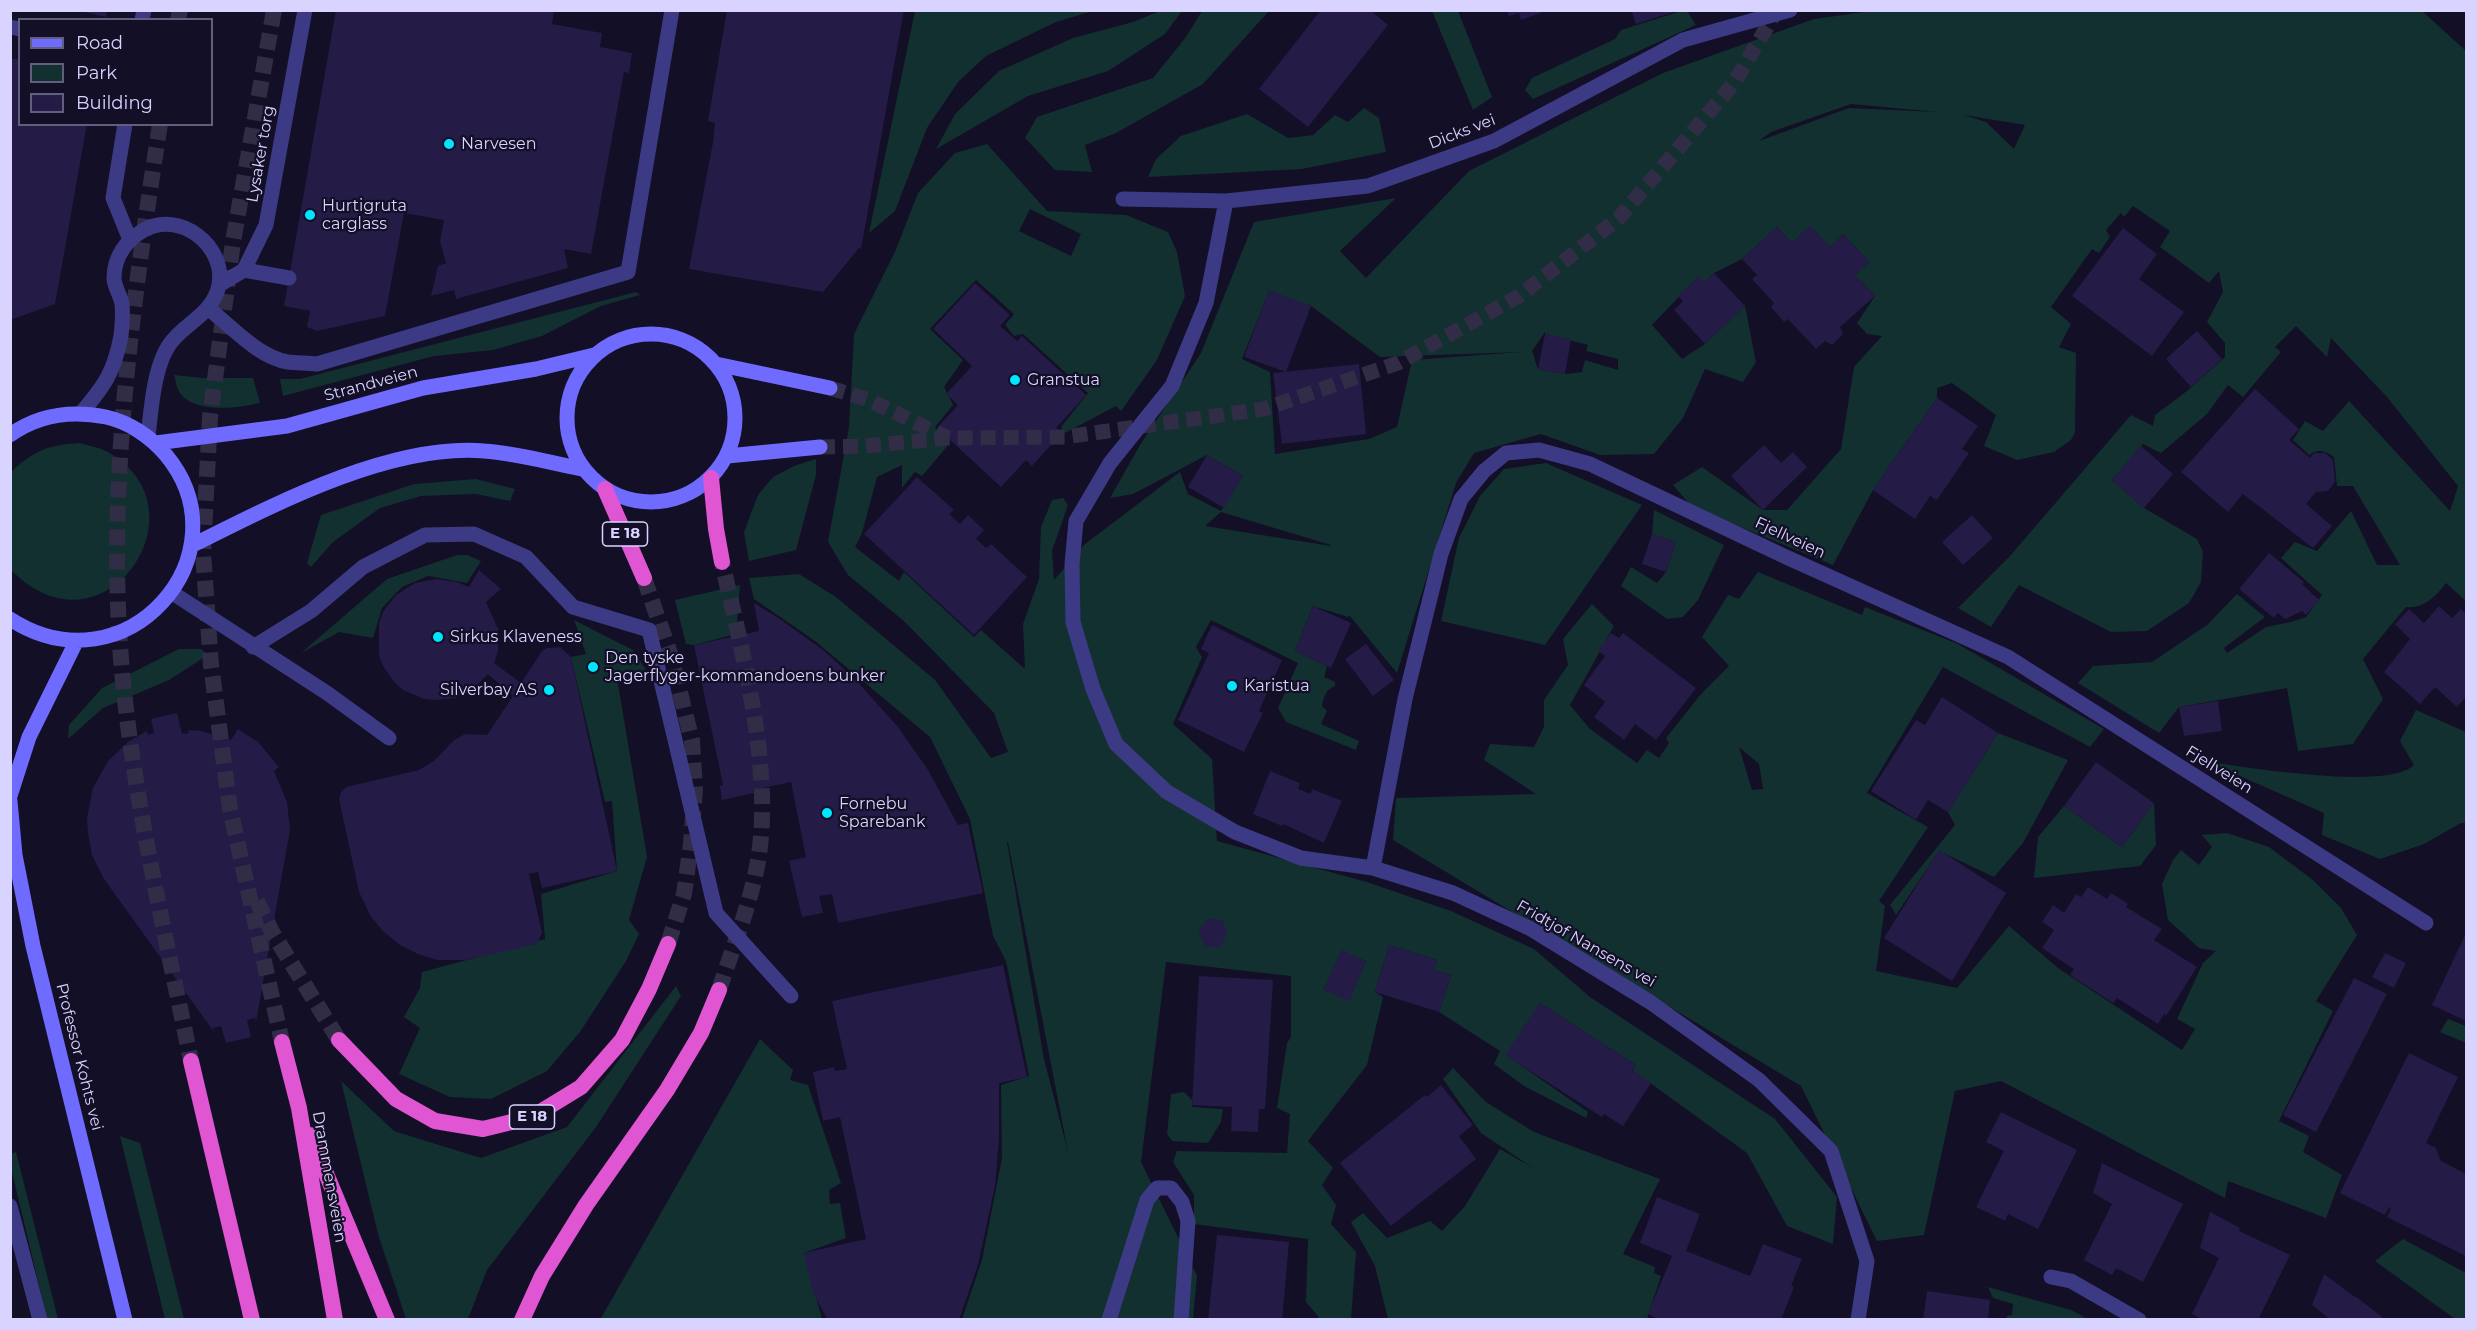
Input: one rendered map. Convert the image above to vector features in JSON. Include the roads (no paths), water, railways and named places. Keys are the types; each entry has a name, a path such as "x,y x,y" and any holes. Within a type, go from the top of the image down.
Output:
{"highway":[{"path":"711,478 722,562"},
{"name":"E 18","path":"605,489 644,578"},
{"name":"E 18","path":"339,1040 396,1099 435,1121 483,1129 532,1117 581,1087 622,1040 649,989 668,944"},
{"path":"522,1320 542,1276 586,1205 667,1090 701,1033 719,990"},
{"name":"Drammensveien","path":"282,1042 299,1108 335,1320"},
{"path":"191,1061 252,1320"},
{"path":"299,1108 387,1320"}],"main road":[{"path":"657,334 685,340 702,350 716,364 727,380 734,399 734,437 727,456 711,478 693,492 671,501 648,502 626,499 605,489 583,469 570,441 567,410 575,380 594,356 610,344 627,336 657,334"},
{"name":"Strandveien","path":"152,440 287,426 423,388 536,369 594,356"},
{"path":"716,364 831,388"},
{"path":"10,435 23,426 52,415 82,412 117,419 152,440 174,465 186,490 192,518 191,546 181,576 163,603 138,624 108,637 76,642 50,638 26,629 10,619"},
{"path":"727,456 820,447"},
{"path":"191,546 306,490 345,476 435,451 484,451 583,469"},
{"name":"Professor Kohts vei","path":"76,642 29,737 10,799 15,855 33,946 125,1320"}],"street":[{"name":"Lysaker torg","path":"244,270 266,225 305,10"},
{"path":"209,309 259,349 274,357 286,361 317,364 628,272 672,10"},
{"name":"Dicks vei","path":"1123,199 1226,201 1368,186 1494,141 1683,40 1790,10"},
{"path":"124,126 113,198 130,240"},
{"name":"Fridtjof Nansens vei","path":"1226,201 1206,303 1172,386 1110,463 1076,522 1072,564 1073,622 1094,689 1116,744 1167,792 1234,832 1301,858 1373,868 1453,893 1530,929 1650,1002 1759,1080 1831,1151 1868,1261 1858,1320"},
{"path":"82,412 107,382 116,356 121,334 122,304 114,279 118,256 130,240 146,229 162,224 185,227 205,241 217,262 219,285 209,309 171,341 160,364 151,406 152,440"},
{"path":"219,285 244,270 289,278"},
{"name":"Fjellveien","path":"1373,868 1405,699 1441,554 1461,499 1484,471 1506,453 1539,450 1590,465 2008,657 2426,923"},
{"path":"253,647 311,610 363,567 424,536 434,535 474,534 526,557 573,607 650,630 716,913 791,996"},
{"path":"171,592 327,693 389,738"},
{"path":"1109,1320 1147,1200 1157,1188 1171,1188 1182,1202 1188,1221 1181,1320"},
{"path":"10,1206 40,1320"},
{"path":"2050,1277 2071,1281 2139,1320"}],"tunnel":[{"path":"178,18 180,10"},
{"path":"274,10 233,242 210,417 203,552 211,665 230,809 282,1042"},
{"path":"820,447 865,446 948,438 1065,437 1264,409 1398,363 1519,296 1619,218 1734,83 1777,10"},
{"path":"160,126 125,391 117,525 118,592 121,659 133,760 150,861 191,1061"},
{"path":"830,388 869,400 948,438"},
{"path":"719,990 755,876 761,837 762,803 757,733 745,663 722,562"},
{"path":"644,578 671,656 692,741 695,790 691,843 684,894 668,944"},
{"path":"257,901 272,932 339,1040"}],"place":[{"name":"Narvesen","path":"449,144"},
{"name":"Hurtigruta carglass","path":"310,215"},
{"name":"Granstua","path":"1015,380"},
{"name":"Sirkus Klaveness","path":"438,637"},
{"name":"Den tyske Jagerflyger-kommandoens bunker","path":"593,667"},
{"name":"Karistua","path":"1232,686"},
{"name":"Silverbay AS","path":"549,690"},
{"name":"Fornebu Sparebank","path":"827,813"}]}
